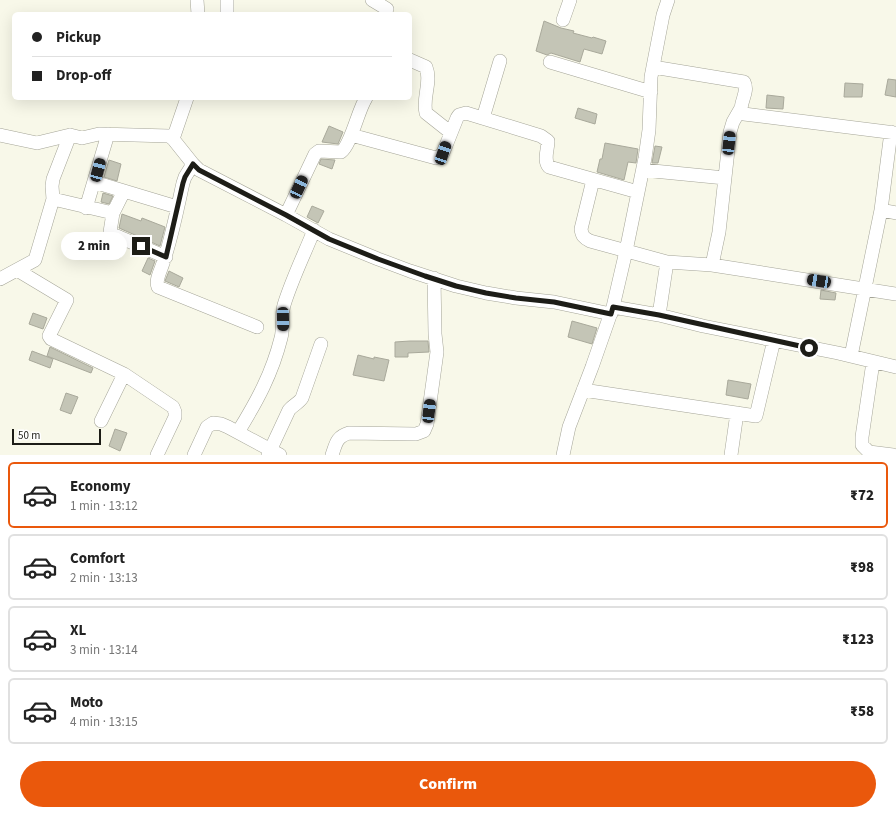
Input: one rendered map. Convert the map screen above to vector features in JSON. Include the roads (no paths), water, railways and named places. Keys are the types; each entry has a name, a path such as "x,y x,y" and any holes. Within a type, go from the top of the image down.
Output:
{"street":[{"path":"197,0 198,12"},
{"path":"227,0 227,12"},
{"path":"372,0 388,8"},
{"path":"563,20 570,0"},
{"path":"563,455 569,426 612,310 626,251 643,170 649,130 653,67 663,15 668,0"},
{"path":"412,61 426,67 429,74 424,98 426,113 450,132"},
{"path":"484,118 500,61"},
{"path":"550,62 651,92"},
{"path":"653,67 744,82 746,90 741,108 733,122 730,132 719,232 712,264"},
{"path":"173,139 186,100"},
{"path":"286,215 315,154 324,150 340,152 344,150 365,100"},
{"path":"741,108 741,112 744,114 893,132 881,210 850,356"},
{"path":"351,135 436,158 443,153 450,132 457,118 463,113 541,136 548,141 546,164 549,167 638,192"},
{"path":"0,135 37,143 70,135 82,138 99,134 169,136 199,170 329,239 372,257 434,278 486,293 516,298 659,315 703,326 850,356 896,367"},
{"path":"86,208 108,134"},
{"path":"0,279 35,260 53,199 53,179 70,135"},
{"path":"193,164 185,177 166,257 158,279 158,287 257,327"},
{"path":"643,170 725,178"},
{"path":"593,180 582,229 584,238 590,241 667,262 712,264 896,294"},
{"path":"94,182 177,207"},
{"path":"124,191 113,213 109,228 110,232 166,257"},
{"path":"53,199 86,208 113,213"},
{"path":"881,210 896,213"},
{"path":"238,432 258,400 267,380 282,333 284,305 314,230"},
{"path":"659,315 667,262"},
{"path":"17,270 67,300 49,336 51,339 124,374 173,407 175,417 157,455"},
{"path":"332,455 337,442 342,435 349,433 416,434 424,430 427,424 437,352 435,334 434,278"},
{"path":"583,390 756,416 774,340"},
{"path":"194,455 207,427 213,423 221,424 238,432 273,453 289,410 292,406 300,402 302,398 321,344"},
{"path":"873,362 862,445 869,452 894,455"},
{"path":"101,421 124,374"},
{"path":"731,455 737,413"}]}
